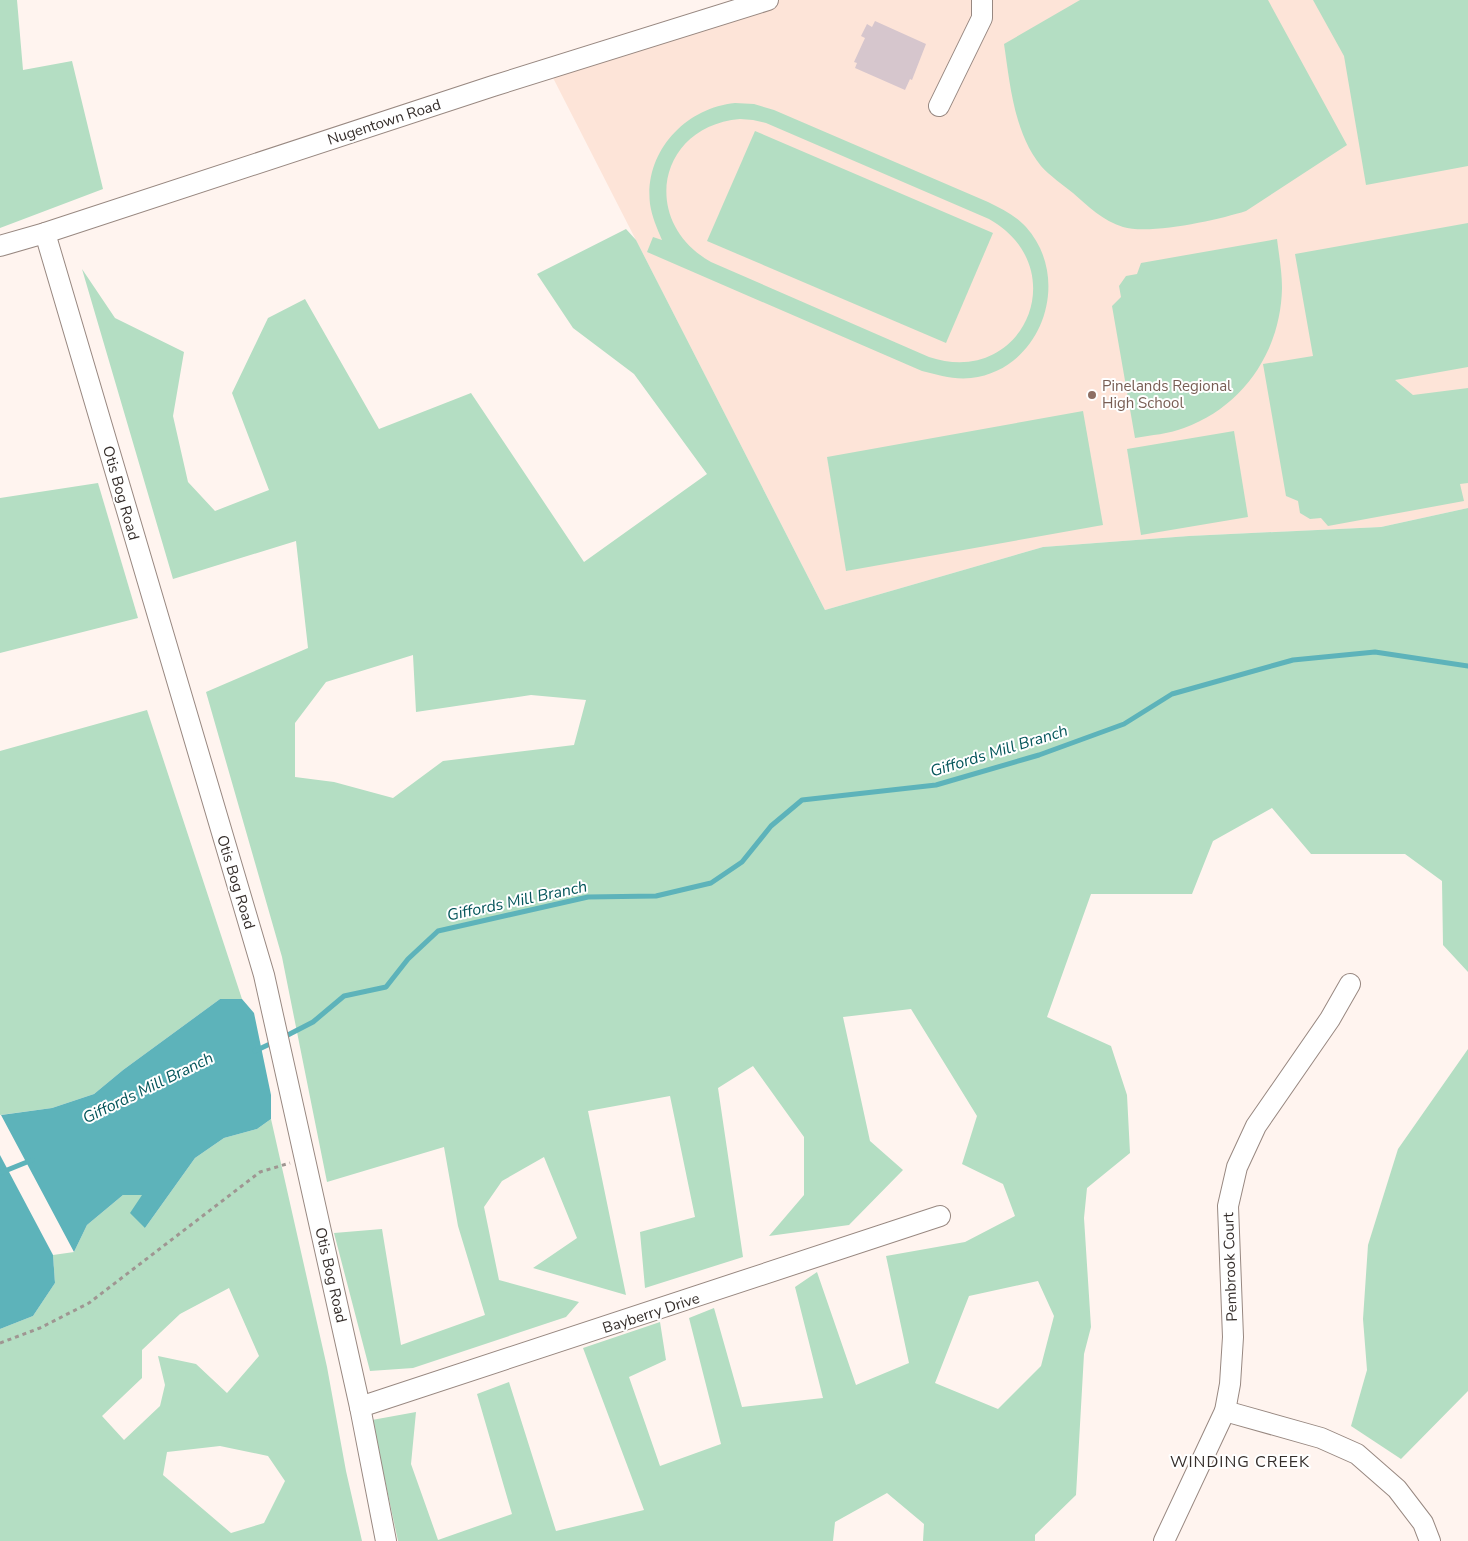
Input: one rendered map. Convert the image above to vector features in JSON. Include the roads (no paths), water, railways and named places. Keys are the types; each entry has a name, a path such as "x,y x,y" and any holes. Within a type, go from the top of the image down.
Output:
{"street":[{"name":"Nugentown Road","path":"0,246 45,233 493,86 768,0"},
{"path":"939,106 982,18 982,0"},
{"name":"Otis Bog Road","path":"45,233 264,975 360,1408 386,1541"},
{"name":"Pembrook Court","path":"1164,1541 1225,1411 1230,1384 1233,1337 1228,1206 1237,1166 1256,1126 1330,1019 1350,984"},
{"name":"Bayberry Drive","path":"360,1408 940,1216"},
{"path":"1225,1411 1321,1438 1357,1454 1397,1489 1423,1523 1430,1541"}],"water":[{"path":"220,999 242,999 254,1013 271,1095 271,1119 257,1129 224,1138 195,1158 145,1228 130,1213 142,1195 123,1195 87,1225 74,1252 1,1115 52,1108 94,1094 123,1070"},
{"path":"0,1155 53,1255 55,1283 33,1316 0,1329"}],"waterway":[{"name":"Giffords Mill Branch","path":"282,1038 313,1022 344,996 386,987 408,959 438,931 588,897 656,896 711,883 742,862 771,826 802,800 936,785 1039,755 1124,724 1172,694 1293,660 1375,652 1468,666"},
{"name":"Giffords Mill Branch","path":"255,1051 274,1042"},
{"name":"Giffords Mill Branch","path":"0,1173 32,1160"}],"place":[{"name":"Pinelands Regional High School","path":"1092,395"}],"district":[{"name":"WINDING CREEK","path":"1240,1462"}]}
